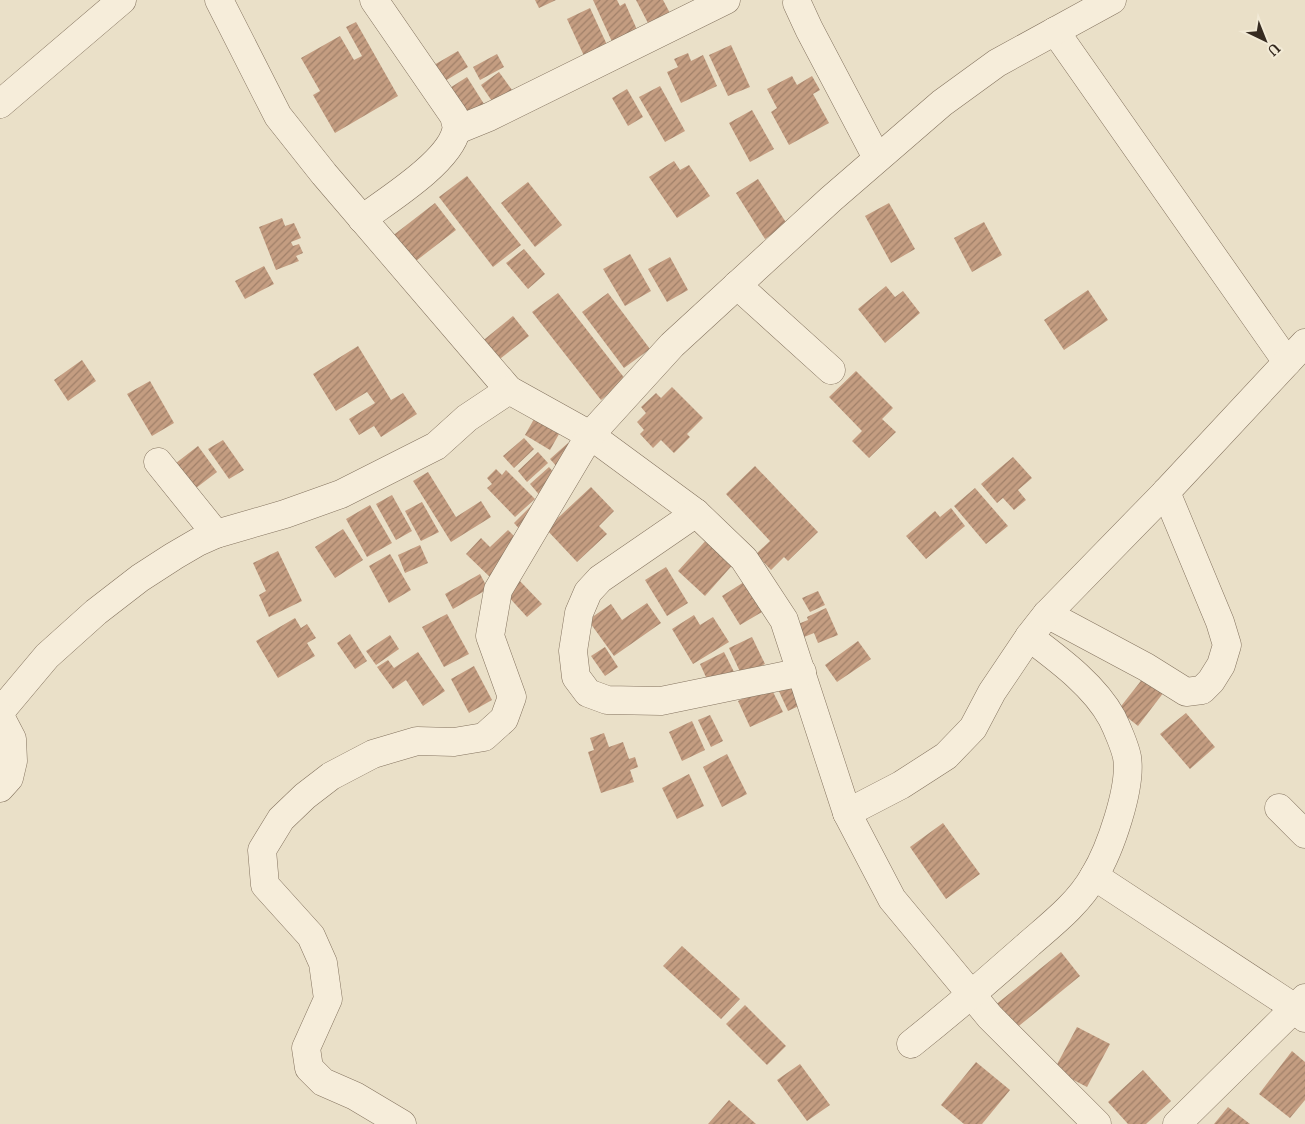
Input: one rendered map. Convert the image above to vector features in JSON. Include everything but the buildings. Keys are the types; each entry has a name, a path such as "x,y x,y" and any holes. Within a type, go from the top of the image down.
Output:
{"street":[{"path":"0,104 122,0"},
{"path":"219,0 278,116 324,174 509,390 590,435 696,513 744,559 784,620 847,813 892,899 990,1017 1097,1124"},
{"path":"374,0 454,116 457,130"},
{"path":"362,219 423,174 444,154 457,130 489,117 726,0"},
{"path":"402,1124 355,1096 323,1082 309,1068 306,1048 328,1000 323,963 311,936 265,884 262,850 281,819 305,796 331,776 373,754 417,741 454,742 484,737 504,719 512,697 490,636 498,590 590,435 672,345 878,158 942,103 997,63 1112,0"},
{"path":"799,1 878,158"},
{"path":"847,813 901,785 946,756 973,728 992,692 1028,637 1047,614 1299,352 1055,31"},
{"path":"737,285 831,370"},
{"path":"0,712 47,656 96,612 140,578 198,542 216,534 285,514 341,494 436,446 467,418 509,390"},
{"path":"158,462 216,534"},
{"path":"1047,614 1146,667 1186,692 1202,690 1211,681 1222,665 1227,645 1220,622 1166,492"},
{"path":"696,513 600,579 588,592 580,614 573,651 576,676 588,694 607,700 661,701 802,672"},
{"path":"911,1044 972,995 1076,901 1094,876 1115,828 1126,790 1127,758 1112,718 1074,672 1028,637"},
{"path":"0,716 12,739 13,761 9,778 0,788"},
{"path":"1279,808 1305,834"},
{"path":"1094,876 1302,1008 1177,1124"}]}
